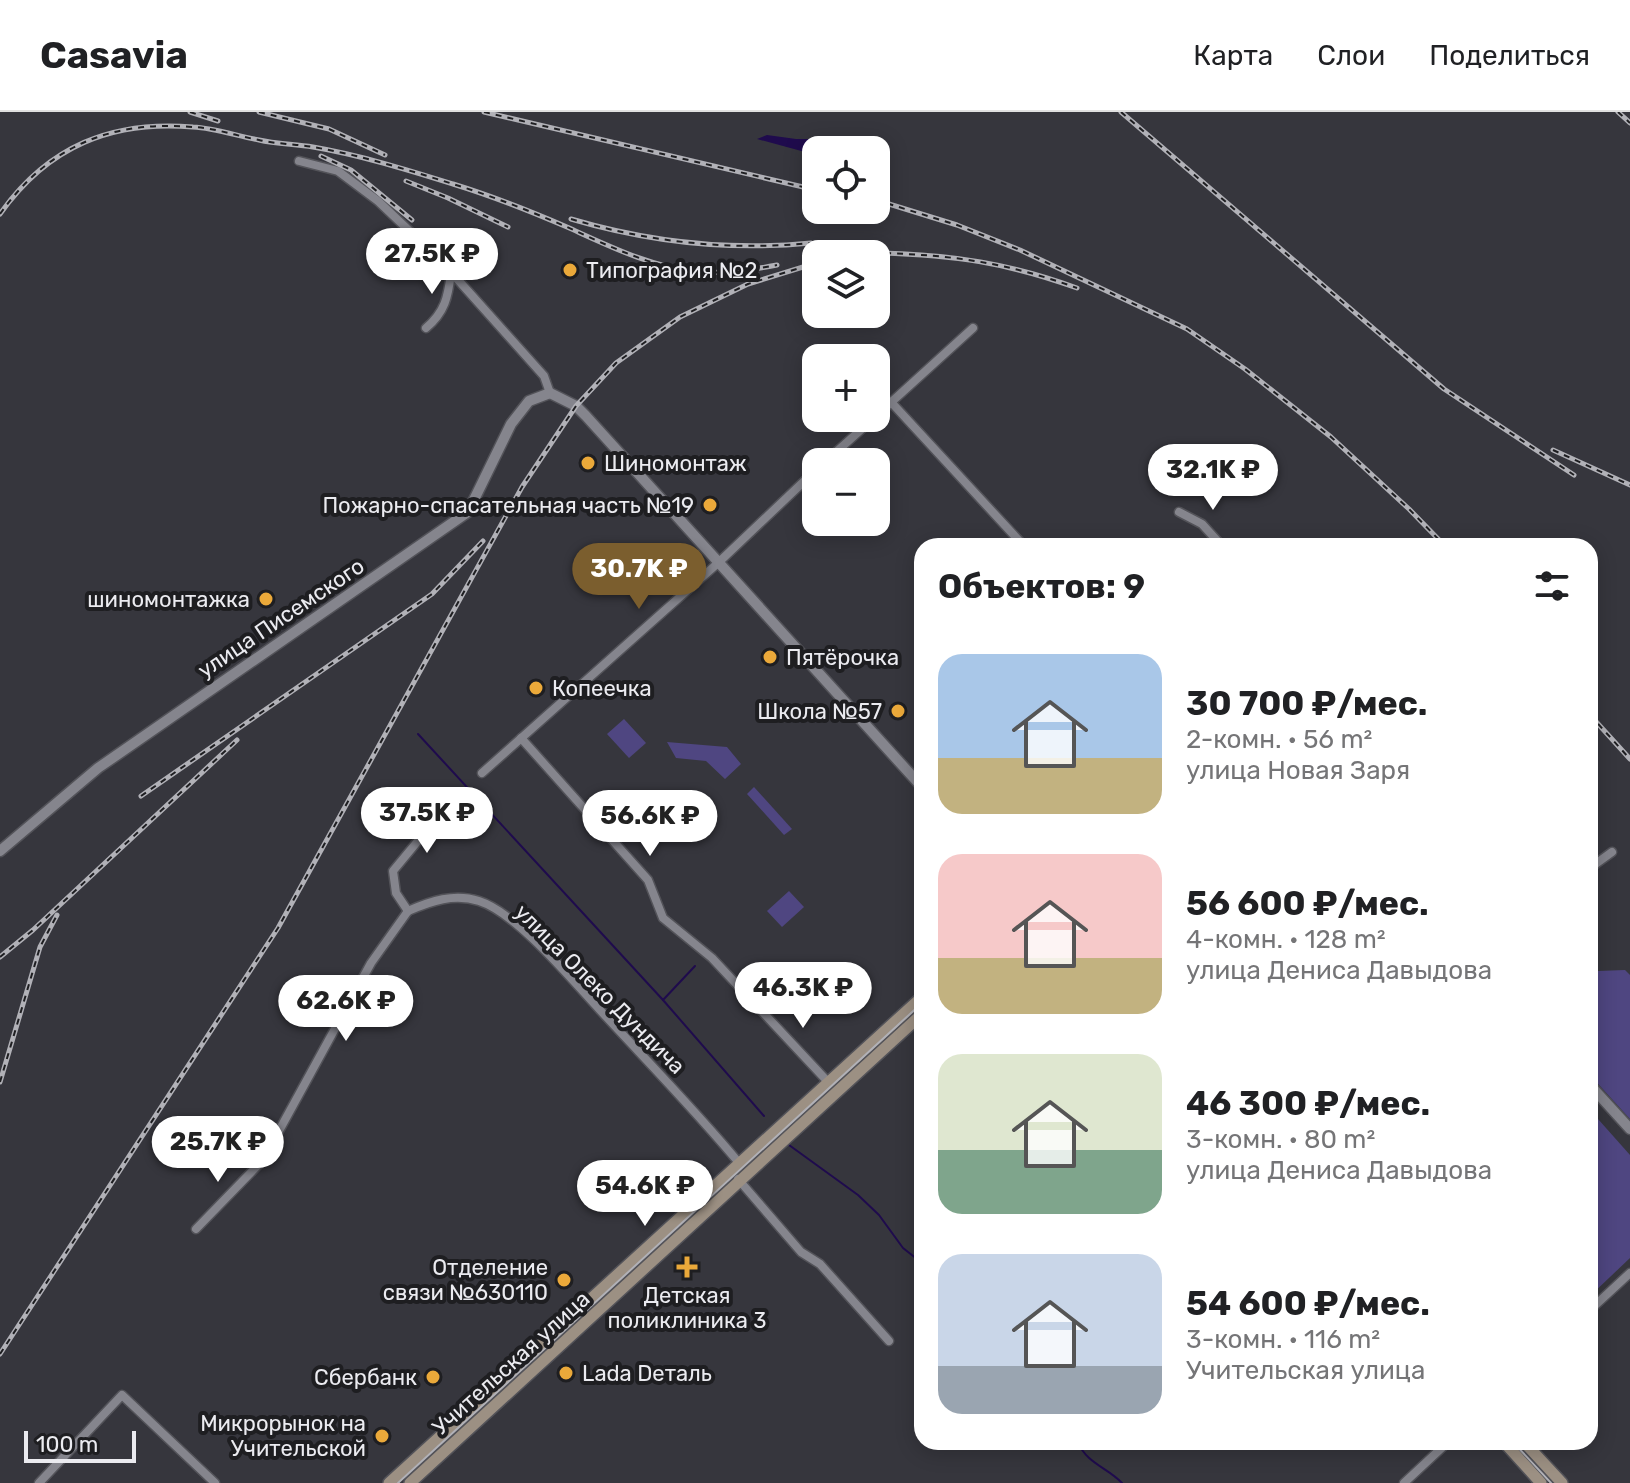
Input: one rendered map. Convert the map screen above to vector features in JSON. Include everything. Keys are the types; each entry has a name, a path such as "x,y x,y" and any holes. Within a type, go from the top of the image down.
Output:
{"main road":[{"name":"Учительская улица","path":"410,1483 914,1004"},
{"name":"Учительская улица","path":"389,1483 737,1172 914,1021"},
{"path":"1511,1450 1541,1483"},
{"path":"1531,1450 1562,1483"}],"street":[{"path":"299,161 338,171 378,201 451,273 544,376 550,393 576,406 914,778"},
{"path":"426,328 438,318 448,302 451,273"},
{"path":"973,328 891,402 1017,538"},
{"name":"улица Писемского","path":"0,851 98,768 468,512 511,424 529,401 550,393"},
{"path":"841,448 858,432"},
{"path":"482,773 718,563 802,483"},
{"path":"1179,512 1202,524 1215,538"},
{"path":"521,738 648,880 663,918 712,958 829,1083"},
{"path":"196,1229 263,1160 371,963 408,911 396,893 393,871 427,830 445,801"},
{"path":"1598,862 1612,852"},
{"name":"улица Олеко Дундича","path":"408,911 432,901 457,897 481,901 508,918 582,990 801,1252 820,1264 889,1341"},
{"path":"1598,1094 1630,1129"},
{"path":"1598,1303 1630,1273"},
{"path":"39,1483 122,1395 215,1483"},
{"path":"1404,1483 1439,1450"}],"shaded area":[{"path":"767,135 802,139 802,151 757,139"},
{"path":"624,719 646,743 629,758 607,734"},
{"path":"667,742 727,747 741,764 725,779 706,761 676,758"},
{"path":"754,787 792,829 784,835 747,794"},
{"path":"789,891 804,907 782,927 767,911"},
{"path":"1625,970 1630,975 1630,1119 1598,1084 1598,971"},
{"path":"1598,1119 1630,1155 1630,1258 1598,1288"}],"waterway":[{"path":"418,734 663,1000"},
{"path":"695,966 663,1000 764,1116"},
{"path":"789,1145 858,1195 914,1257"},
{"path":"1083,1450 1122,1483"}],"tram line":[{"path":"398,1483 914,1010"},
{"path":"1520,1450 1551,1483"}],"railway":[{"path":"190,112 218,121"},
{"path":"259,112 329,129 385,155"},
{"path":"484,112 802,187"},
{"path":"1121,112 1444,389 1574,475"},
{"path":"1618,112 1630,123"},
{"path":"0,214 39,171 84,142 135,128 193,127 331,150 401,168 496,199 664,266 718,272 777,265"},
{"path":"321,156 351,170 412,220"},
{"path":"406,181 508,227"},
{"path":"890,204 957,225 1020,250 1187,329 1245,369 1331,437 1437,538"},
{"path":"571,219 630,234 690,243 750,246 802,244"},
{"path":"890,254 957,258 1004,266 1077,288"},
{"path":"0,1354 278,928 522,487 576,406 616,363 680,317 748,284 802,267"},
{"path":"1553,450 1630,485"},
{"path":"141,796 432,594 483,541"},
{"path":"1598,724 1630,759"},
{"path":"0,957 237,740"},
{"path":"0,1082 40,947 57,915"}],"place":[{"name":"Типография №2","path":"570,270"},
{"name":"Шиномонтаж","path":"588,463"},
{"name":"Пожарно-спасательная часть №19","path":"710,505"},
{"name":"шиномонтажка","path":"266,599"},
{"name":"Пятёрочка","path":"770,657"},
{"name":"Копеечка","path":"536,688"},
{"name":"Школа №57","path":"898,711"},
{"name":"Детская поликлиника 3","path":"687,1267"},
{"name":"Отделение связи №630110","path":"564,1280"},
{"name":"Lada Dеталь","path":"566,1373"},
{"name":"Сбербанк","path":"433,1377"},
{"name":"Микрорынок на Учительской","path":"382,1436"}]}
